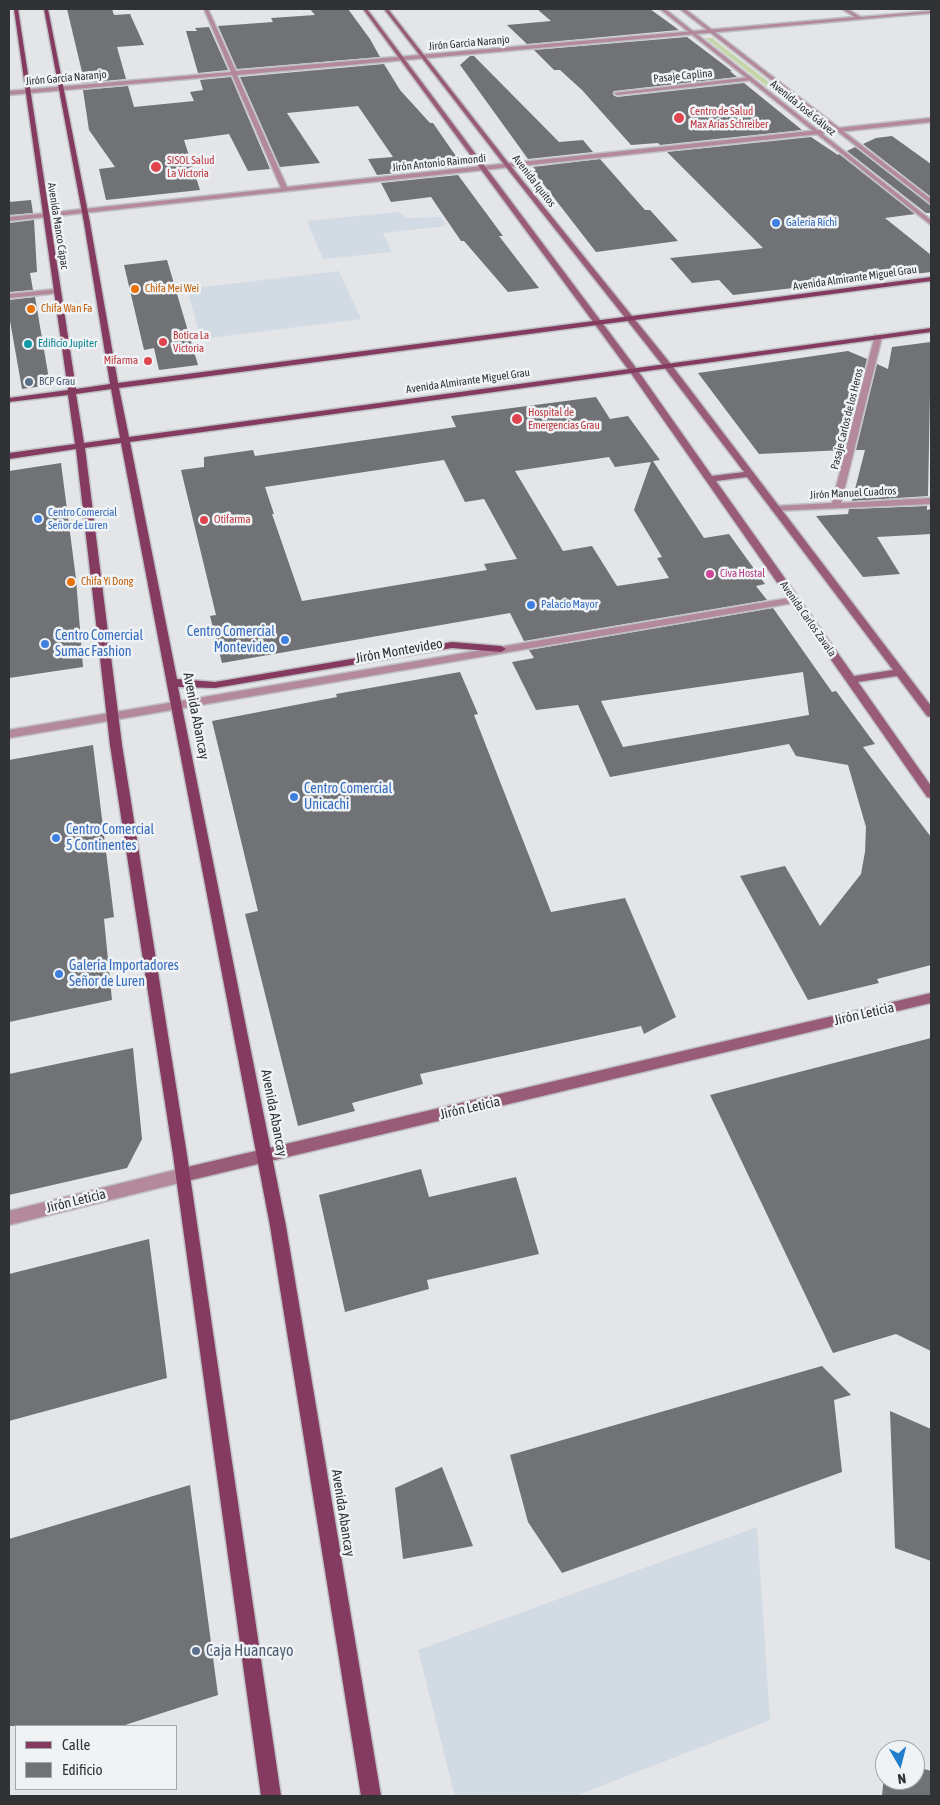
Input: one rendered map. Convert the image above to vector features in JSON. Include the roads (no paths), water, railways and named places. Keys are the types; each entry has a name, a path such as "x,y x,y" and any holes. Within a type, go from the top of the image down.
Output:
{"main road":[{"name":"Avenida Manco Cápac","path":"16,9 80,444"},
{"name":"Avenida Manco Cápac","path":"46,9 125,438"},
{"path":"365,9 631,367"},
{"name":"Avenida Iquitos","path":"386,9 665,363"},
{"name":"Avenida Almirante Miguel Grau","path":"9,400 632,322 931,279"},
{"name":"Avenida Almirante Miguel Grau","path":"9,456 80,444 631,367 931,330"},
{"path":"665,363 931,713"},
{"name":"Avenida Carlos Zavala","path":"631,367 931,794"},
{"name":"Avenida Abancay","path":"125,438 278,1226 371,1796"},
{"path":"80,444 113,716 183,1175 194,1270 270,1796"},
{"path":"710,479 750,474"},
{"path":"171,682 215,685 452,645 501,649"},
{"path":"852,680 900,672"},
{"name":"Jirón Leticia","path":"183,1175 931,998"}],"street":[{"path":"206,9 285,190"},
{"name":"Avenida José Gálvez","path":"662,9 931,223"},
{"name":"Avenida José Gálvez","path":"682,9 931,202"},
{"path":"844,9 860,18"},
{"name":"Jirón García Naranjo","path":"9,93 931,12"},
{"name":"Pasaje Caplina","path":"617,93 751,79"},
{"name":"Jirón Antonio Raimondi","path":"9,219 820,134 931,120"},
{"path":"9,296 57,291"},
{"name":"Pasaje Carlos de los Heros","path":"836,506 878,337"},
{"name":"Jirón Manuel Cuadros","path":"776,509 931,501"},
{"name":"Jirón Montevideo","path":"9,734 795,600"},
{"name":"Jirón Leticia","path":"9,1218 183,1175"}],"place":[{"name":"Centro de Salud Max Arias Schreiber","path":"679,118"},
{"name":"SISOL Salud La Victoria","path":"156,167"},
{"name":"Galeria Richi","path":"776,223"},
{"name":"Chifa Mei Wei","path":"135,289"},
{"name":"Chifa Wan Fa","path":"31,309"},
{"name":"Botica La Victoria","path":"163,342"},
{"name":"Edificio Jupiter","path":"28,344"},
{"name":"Mifarma","path":"148,361"},
{"name":"BCP Grau","path":"29,382"},
{"name":"Hospital de Emergencias Grau","path":"517,419"},
{"name":"Centro Comercial Señor de Luren","path":"38,519"},
{"name":"Otifarma","path":"204,520"},
{"name":"Civa Hostal","path":"710,574"},
{"name":"Chifa Yi Dong","path":"71,582"},
{"name":"Palacio Mayor","path":"531,605"},
{"name":"Centro Comercial Montevideo","path":"285,640"},
{"name":"Centro Comercial Sumac Fashion","path":"45,644"},
{"name":"Centro Comercial Unicachi","path":"294,797"},
{"name":"Centro Comercial 5 Continentes","path":"56,838"},
{"name":"Galería Importadores Señor de Luren","path":"59,974"},
{"name":"Caja Huancayo","path":"196,1651"}]}
